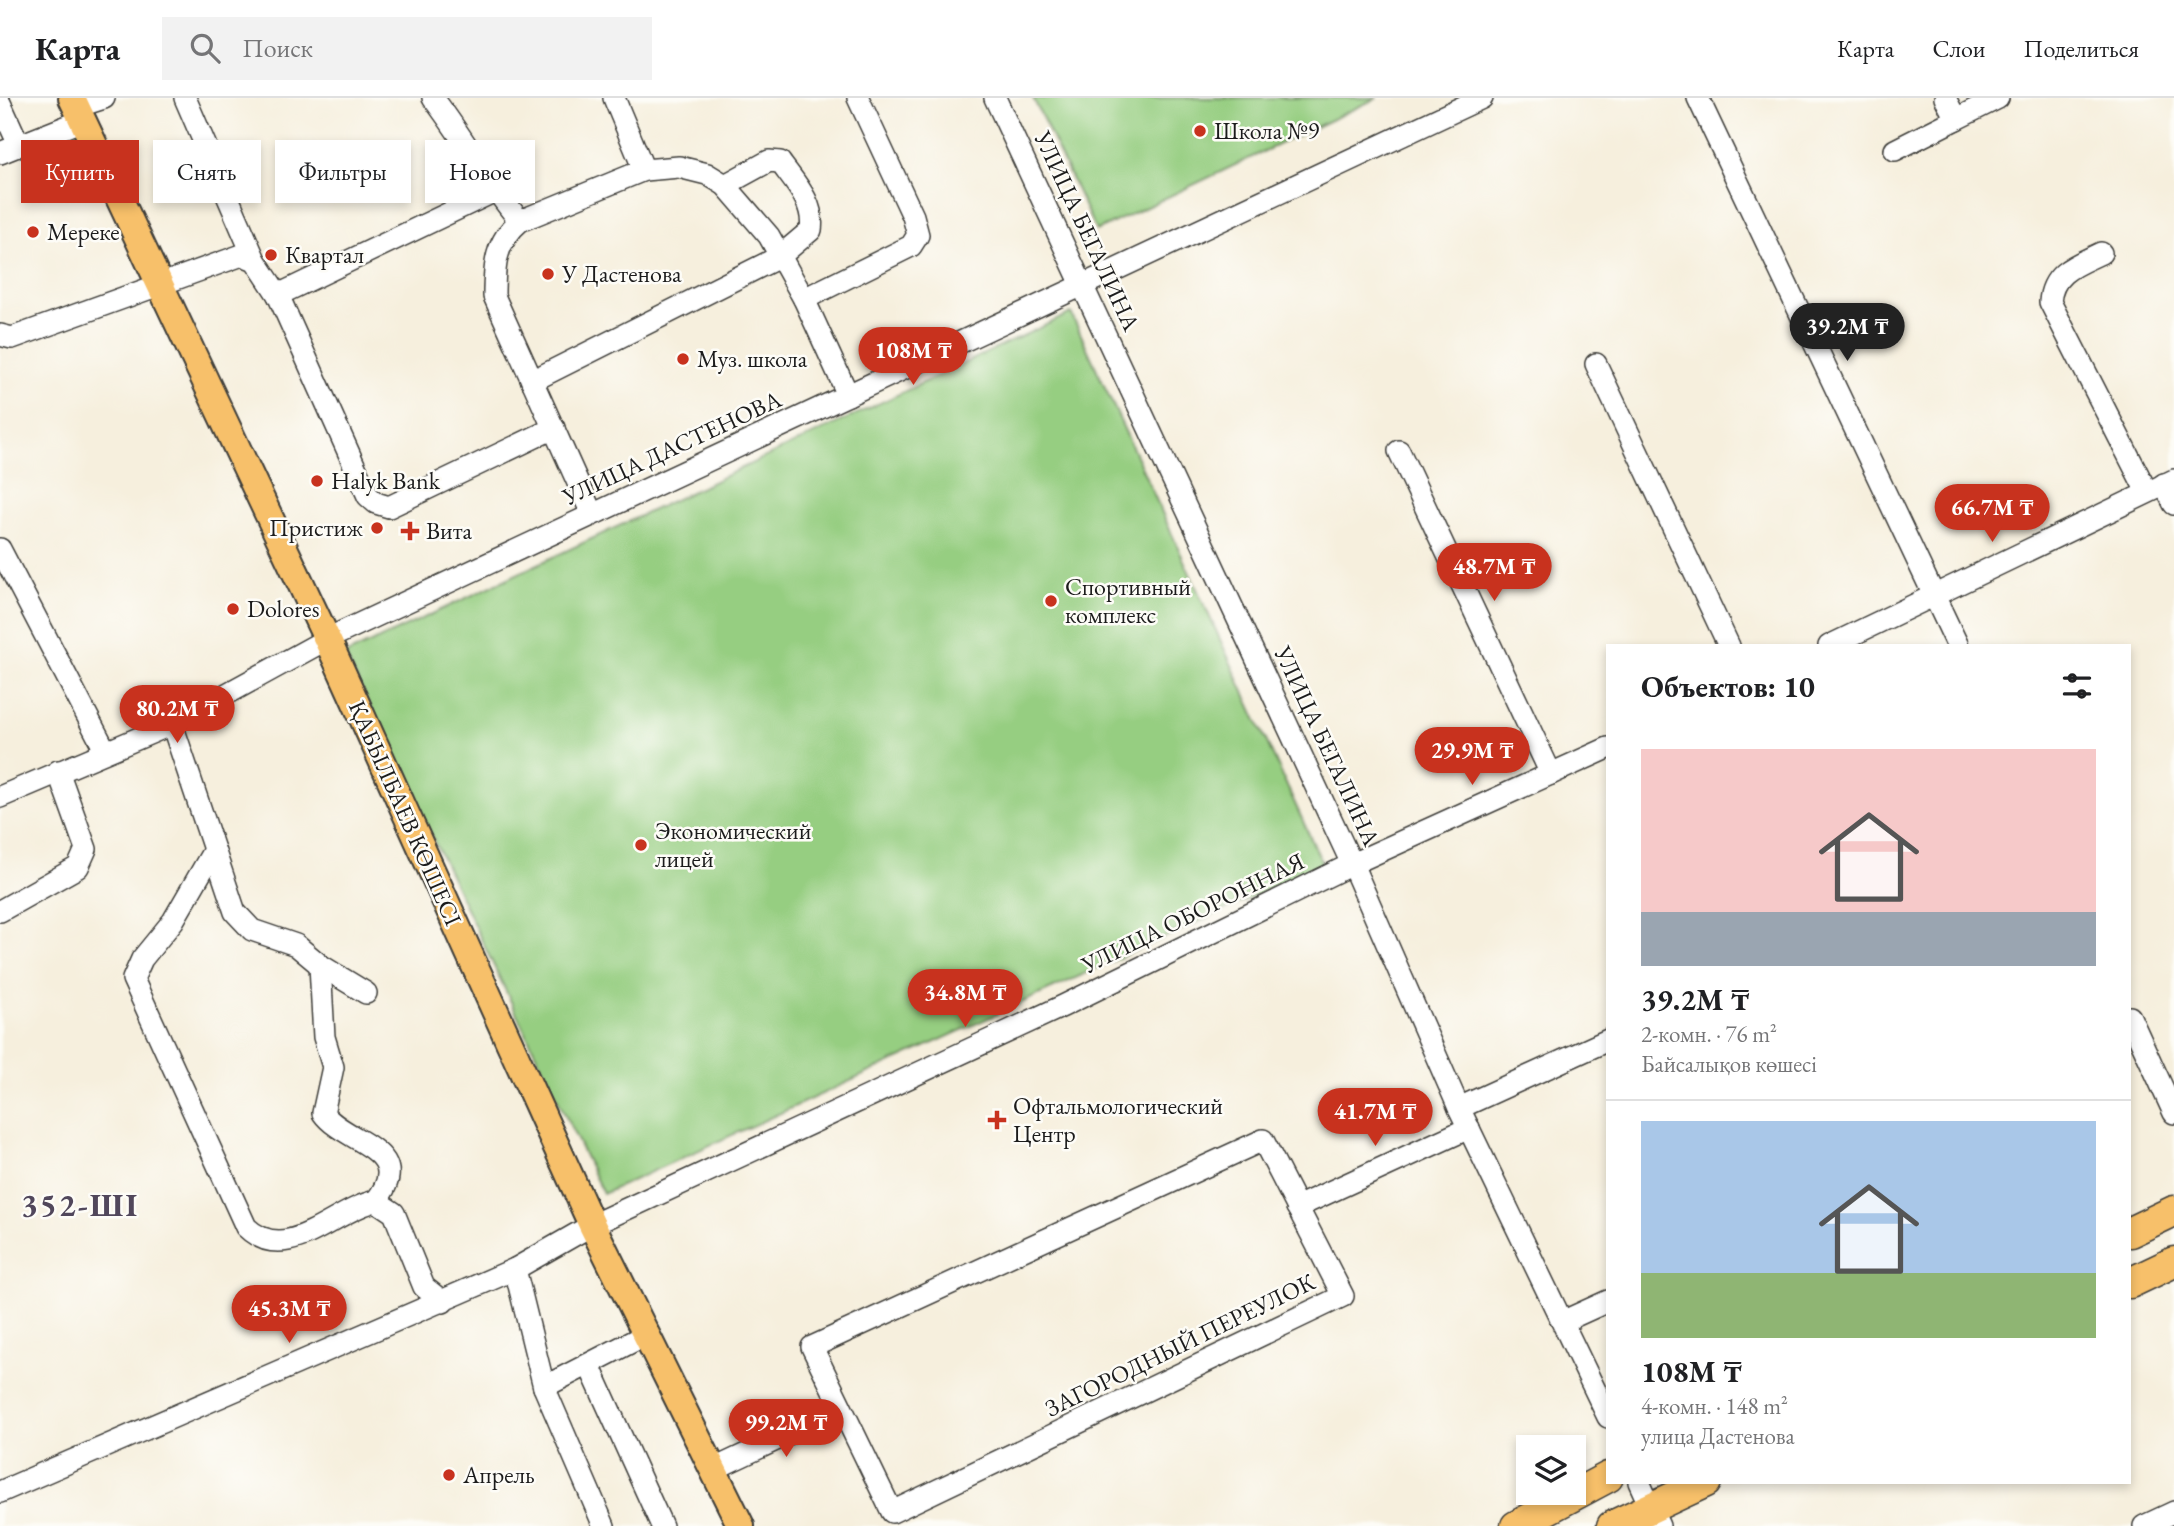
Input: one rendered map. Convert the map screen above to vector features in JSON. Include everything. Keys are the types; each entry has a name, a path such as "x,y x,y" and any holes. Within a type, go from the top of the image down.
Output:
{"highway":[{"path":"2131,1232 2174,1211"},
{"path":"2131,1283 2174,1262"},
{"path":"1516,1526 1606,1478"},
{"path":"1612,1526 1650,1505 1701,1484"}],"main road":[{"name":"ҚАБЫЛБАЕВ КӨШЕСІ","path":"77,108 327,639 592,1225 741,1526"}],"street":[{"path":"0,103 10,149 77,108 104,98"},
{"path":"185,98 255,260 278,295 368,496 376,503 389,507 554,428"},
{"path":"433,98 465,140"},
{"path":"614,98 645,170"},
{"path":"804,299 911,246 918,235 913,216 858,98"},
{"name":"УЛИЦА БЕГАЛИНА","path":"995,98 1352,864 1459,1108 1606,1412"},
{"name":"УЛИЦА ДАСТЕНОВА","path":"0,797 105,750 172,724 327,639 1482,98"},
{"path":"1698,98 1957,644"},
{"path":"1945,98 1956,119"},
{"path":"1895,150 1998,98"},
{"path":"532,381 779,257 811,230 813,216 810,206 780,162 769,161 725,185"},
{"path":"592,514 494,296 494,262 505,233 520,221 645,170 679,167 707,173 725,185 769,236 804,299 848,395"},
{"path":"278,295 470,203"},
{"path":"505,203 520,221"},
{"path":"2101,253 2063,272 2051,287 2050,302 2174,504"},
{"path":"0,334 12,338 230,257 242,255 255,260"},
{"path":"1596,364 1728,644"},
{"path":"1399,451 1551,774"},
{"path":"1833,644 2162,486"},
{"path":"0,549 105,750"},
{"path":"172,724 235,912 253,930 296,944 320,965 366,993"},
{"name":"УЛИЦА ОБОРОННАЯ","path":"0,1492 515,1269 592,1225 1063,1006 1352,864 1606,749"},
{"path":"0,911 78,867 86,849 58,771"},
{"path":"214,850 173,921 142,959 134,979 246,1227 259,1240 276,1242 302,1236 358,1205 376,1201 385,1189 389,1171 379,1152 360,1138 329,1122 323,1113 333,1066 324,1037 320,965"},
{"path":"2131,1019 2174,1113"},
{"path":"1459,1108 1606,1041"},
{"path":"1297,1207 1469,1128"},
{"name":"ЗАГОРОДНЫЙ ПЕРЕУЛОК","path":"1263,1140 1343,1296 892,1512 841,1410 812,1347 1263,1140"},
{"path":"376,1201 394,1213 425,1287 443,1302"},
{"path":"515,1269 544,1387 604,1526"},
{"path":"1564,1321 1606,1302"},
{"path":"544,1387 647,1334"},
{"path":"589,1365 662,1526"},
{"path":"714,1469 841,1410"},
{"path":"2144,1526 2174,1512"}],"green space":[{"path":"1033,98 1377,98 1096,231"},
{"path":"1071,313 1323,865 603,1194 345,655"}],"place":[{"name":"Школа №9","path":"1200,131"},
{"name":"Мереке","path":"33,232"},
{"name":"Квартал","path":"271,255"},
{"name":"У Дастенова","path":"548,274"},
{"name":"Муз. школа","path":"683,359"},
{"name":"Halyk Bank","path":"317,481"},
{"name":"Пристиж","path":"377,528"},
{"name":"Вита","path":"410,531"},
{"name":"Спортивный комплекс","path":"1051,601"},
{"name":"Dolores","path":"233,609"},
{"name":"Экономический лицей","path":"641,845"},
{"name":"Офтальмологический Центр","path":"997,1120"},
{"name":"Апрель","path":"449,1475"}],"district":[{"name":"352-ШІ","path":"80,1205"}]}
